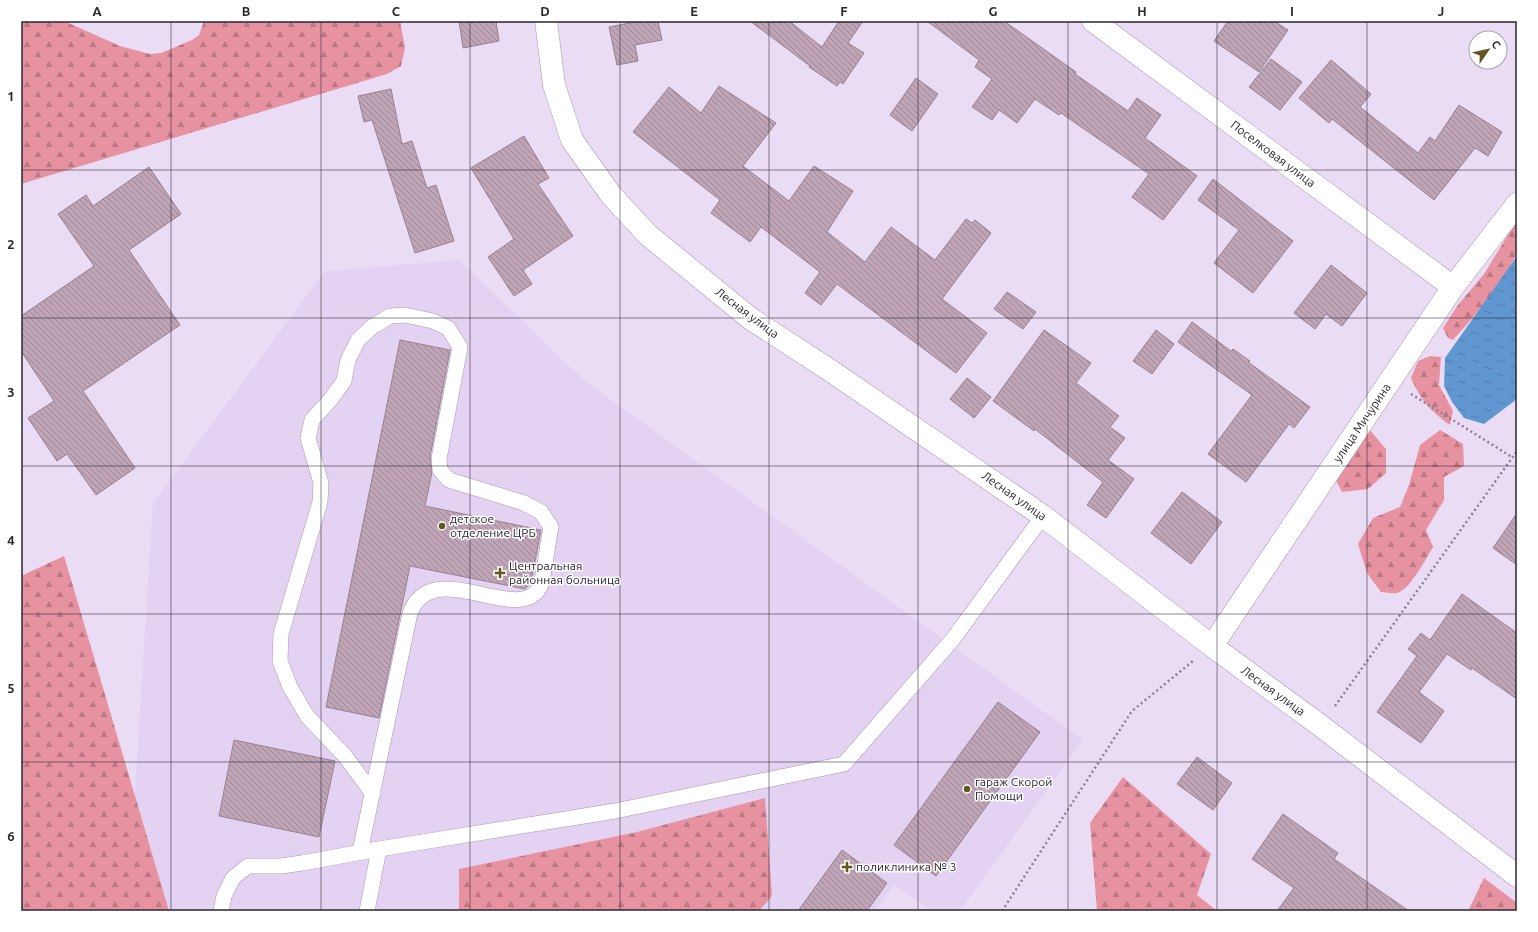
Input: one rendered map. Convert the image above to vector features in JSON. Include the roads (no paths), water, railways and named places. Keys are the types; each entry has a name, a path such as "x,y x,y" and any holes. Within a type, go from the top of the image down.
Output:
{"street":[{"name":"Лесная улица","path":"546,21 554,85 572,140 611,195 648,235 751,319 828,369 1043,516 1212,646 1321,726 1517,876"},
{"name":"Поселковая улица","path":"1093,21 1453,287"},
{"name":"улица Мичурина","path":"1212,646 1453,287 1517,204"}],"lane":[{"path":"360,852 410,614 414,603 425,593 440,588 516,600 531,597 540,587 551,527 541,512 524,503 449,480 440,470 440,459 460,347 448,328 433,321 405,315 390,316 372,327 358,340 348,360 344,381 332,399 312,420 308,438 321,483 320,502 281,634 280,661 290,687 308,716 345,756 372,794"},
{"path":"221,911 224,896 234,878 248,866 281,866 360,852 615,812 844,764 953,639 1043,516"},
{"path":"367,911 379,849"}],"water":[{"path":"1517,256 1517,399 1484,424 1464,418 1452,402 1444,386 1445,358"}],"place":[{"name":"детское отделение ЦРБ","path":"442,526"},
{"name":"Центральная районная больница","path":"500,573"},
{"name":"гараж Скорой Помощи","path":"967,789"},
{"name":"поликлиника № 3","path":"847,867"}]}
